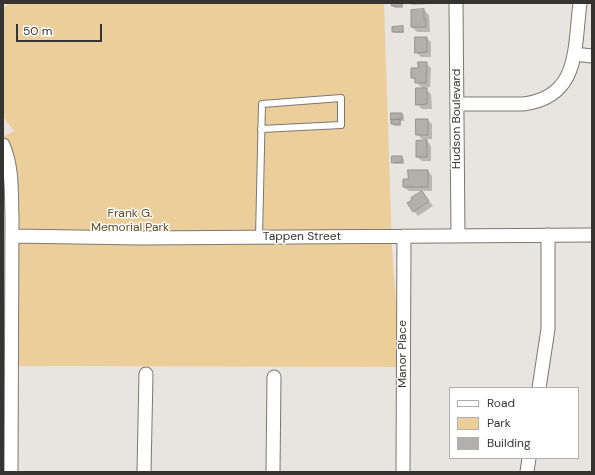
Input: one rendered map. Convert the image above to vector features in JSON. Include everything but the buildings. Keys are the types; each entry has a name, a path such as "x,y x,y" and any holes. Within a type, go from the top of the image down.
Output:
{"street":[{"name":"Hudson Boulevard","path":"456,3 458,236"},
{"path":"458,104 523,104 543,100 552,96 569,74 574,54 580,3"},
{"path":"574,54 592,56"},
{"path":"3,145 7,155 11,175 11,472"},
{"path":"539,387 548,329 548,235"},
{"name":"Tappen Street","path":"12,236 140,238 592,235"},
{"name":"Manor Place","path":"403,472 404,236"},
{"path":"144,472 146,374"},
{"path":"273,472 274,377"},
{"path":"527,472 529,459"}],"lane":[{"path":"259,237 261,128 262,104 341,98 341,126 261,128"}],"green space":[{"name":"Frank G. Memorial Park","path":"10,3 384,3 392,248 401,367 15,366 3,156 3,137 14,131 3,117 3,8"}]}
